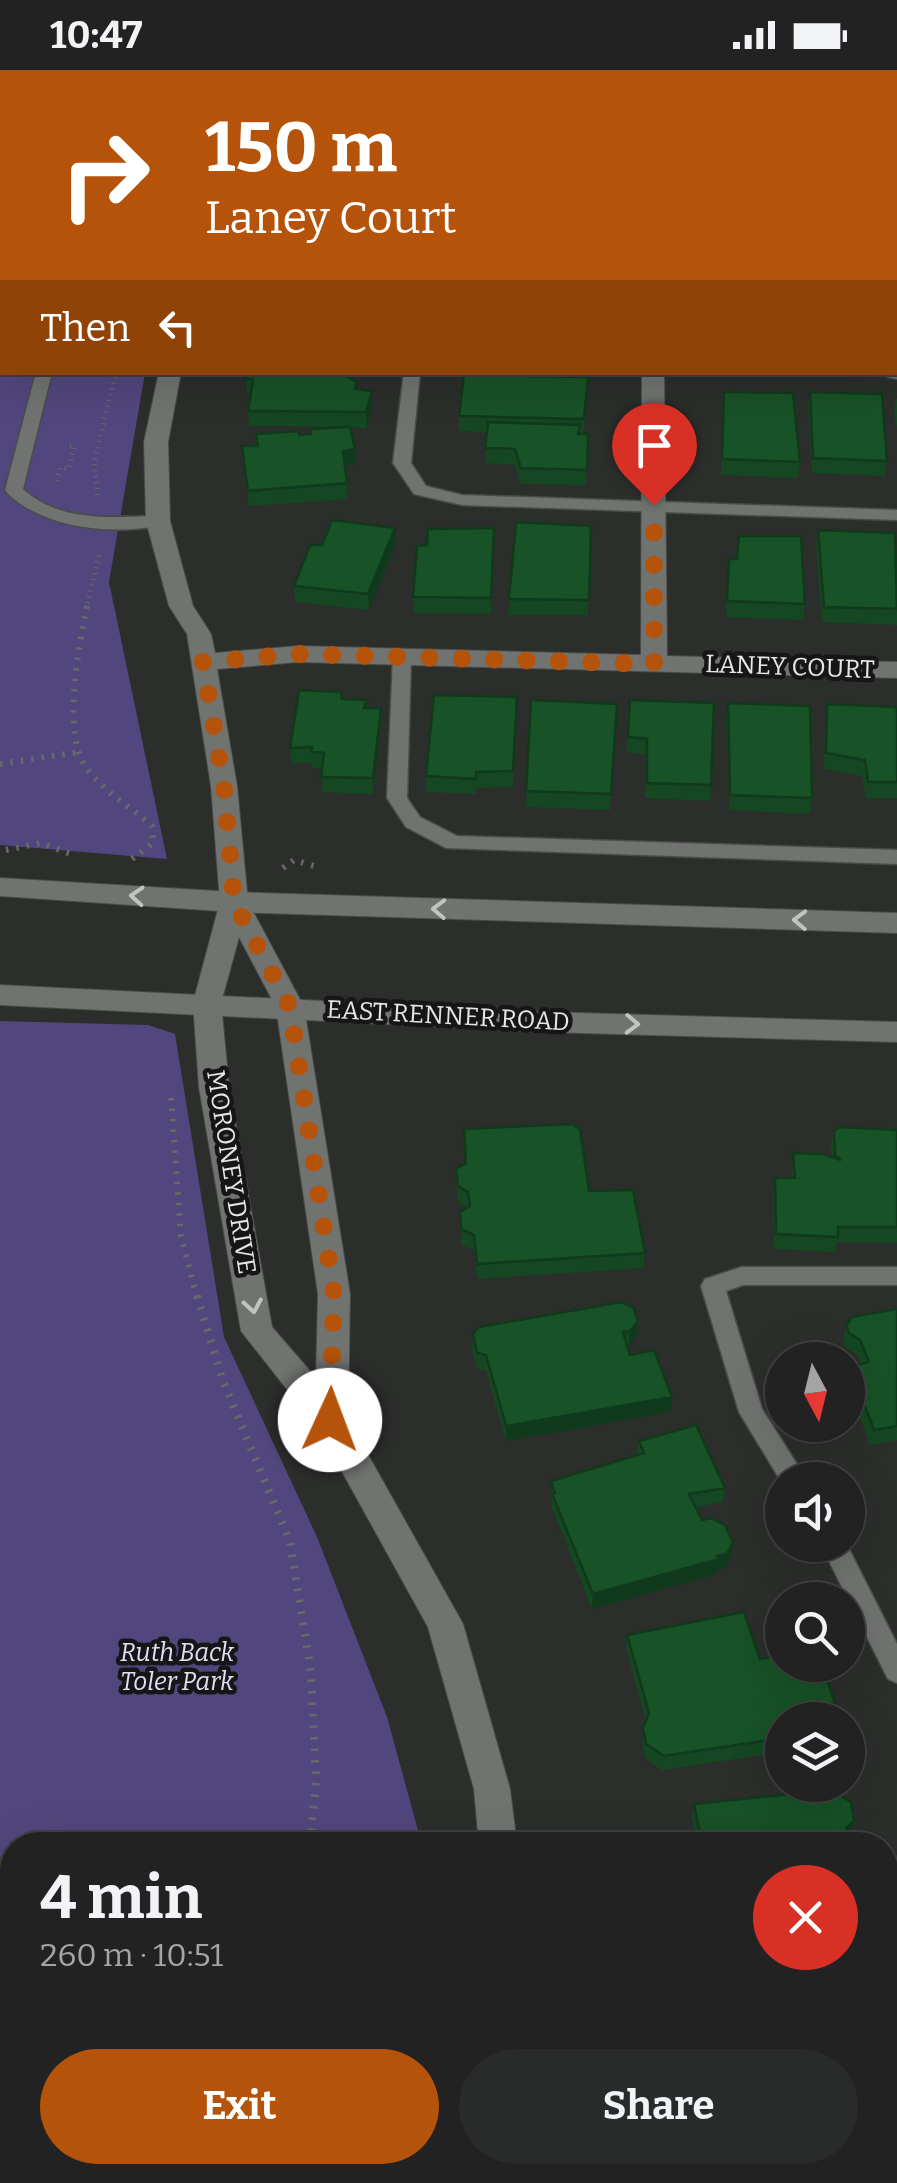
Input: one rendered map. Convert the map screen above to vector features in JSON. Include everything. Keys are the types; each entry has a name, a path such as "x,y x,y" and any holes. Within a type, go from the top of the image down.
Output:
{"street":[{"name":"MORONEY DRIVE","path":"169,375 156,442 158,520 180,606 199,634 224,786 234,902 207,1002 214,1087 257,1331 330,1420 445,1624 492,1789 497,1832"},
{"path":"653,375 654,664"},
{"name":"LANEY COURT","path":"203,662 298,654 897,670"},
{"path":"0,887 234,902 897,924"},
{"name":"MORONEY DRIVE","path":"234,902 290,1007 334,1294 330,1420"},
{"name":"EAST RENNER ROAD","path":"0,995 207,1002 545,1022 897,1032"}],"lane":[{"path":"43,375 14,490 26,504 52,516 101,521 158,520"},
{"path":"412,375 402,463 420,490 462,500 897,516"},
{"path":"402,657 397,798 413,822 453,844 897,858"},
{"path":"783,1462 752,1412 713,1286 742,1276 897,1276"},
{"path":"842,1562 897,1672"}],"path":[{"path":"115,375 94,463 103,543 94,566 74,739 83,764 152,826 153,843 136,858"},
{"path":"57,483 60,468 69,468 74,446 65,446"},
{"path":"83,496 98,496"},
{"path":"0,764 79,752"},
{"path":"171,1090 173,1168 186,1255 222,1382 290,1542 312,1672 316,1781 311,1832"}],"green space":[{"path":"0,375 145,375 109,582 167,859 0,845"},
{"name":"Ruth Back Toler Park","path":"0,1021 148,1025 175,1034 224,1337 317,1537 387,1717 418,1832 0,1832"}],"building":[{"path":"247,375 345,375 357,382 355,389 372,391 366,412 248,411 253,379 246,379"},
{"path":"464,375 588,377 584,419 459,416"},
{"path":"724,392 793,393 800,462 722,459"},
{"path":"810,392 882,394 887,461 813,458"},
{"path":"488,422 580,425 578,434 588,434 587,470 521,468 515,449 485,448"},
{"path":"350,427 355,449 343,451 347,483 248,491 242,446 258,446 256,434 298,431 299,435 311,434 311,429"},
{"path":"332,520 395,528 368,594 294,586 310,545 322,545"},
{"path":"516,522 591,526 589,600 509,599"},
{"path":"494,528 491,598 413,597 417,546 427,545 428,529"},
{"path":"818,530 895,533 897,609 824,607"},
{"path":"739,536 801,536 805,604 727,601 729,559 737,559"},
{"path":"299,690 341,692 342,699 367,700 364,708 381,708 373,778 321,777 324,753 312,752 312,747 290,748"},
{"path":"434,695 517,697 513,771 476,772 476,779 426,776"},
{"path":"531,700 617,704 611,794 526,791"},
{"path":"630,700 714,703 711,785 647,783 647,739 628,737"},
{"path":"728,703 810,706 812,798 730,795"},
{"path":"827,704 896,707 897,782 868,782 865,760 826,753"},
{"path":"572,1124 580,1129 589,1191 633,1190 645,1253 477,1264 474,1235 461,1229 460,1212 470,1206 468,1192 458,1186 456,1169 466,1163 464,1129"},
{"path":"839,1127 897,1130 897,1227 838,1227 838,1237 776,1234 775,1178 795,1178 793,1153 822,1154 841,1160 835,1155 834,1131"},
{"path":"621,1302 633,1307 638,1321 630,1331 623,1332 630,1355 654,1350 672,1397 506,1426 486,1355 477,1353 473,1334 479,1327"},
{"path":"897,1309 897,1426 874,1430 865,1406 865,1363 869,1362 865,1342 849,1333 846,1326 852,1317"},
{"path":"696,1425 725,1488 689,1494 702,1520 711,1518 725,1525 733,1542 727,1554 593,1594 552,1494 555,1493 551,1481 644,1453 639,1441"},
{"path":"744,1612 760,1659 765,1658 765,1682 828,1682 835,1702 765,1702 765,1741 664,1756 646,1744 643,1728 649,1713 627,1635"},
{"path":"765,1797 765,1802 851,1802 854,1821 847,1832 699,1832 694,1804"}],"route":[{"path":"330,1420 334,1294 290,1007 234,902 224,786 203,662 298,654 654,664 654,505"}]}
